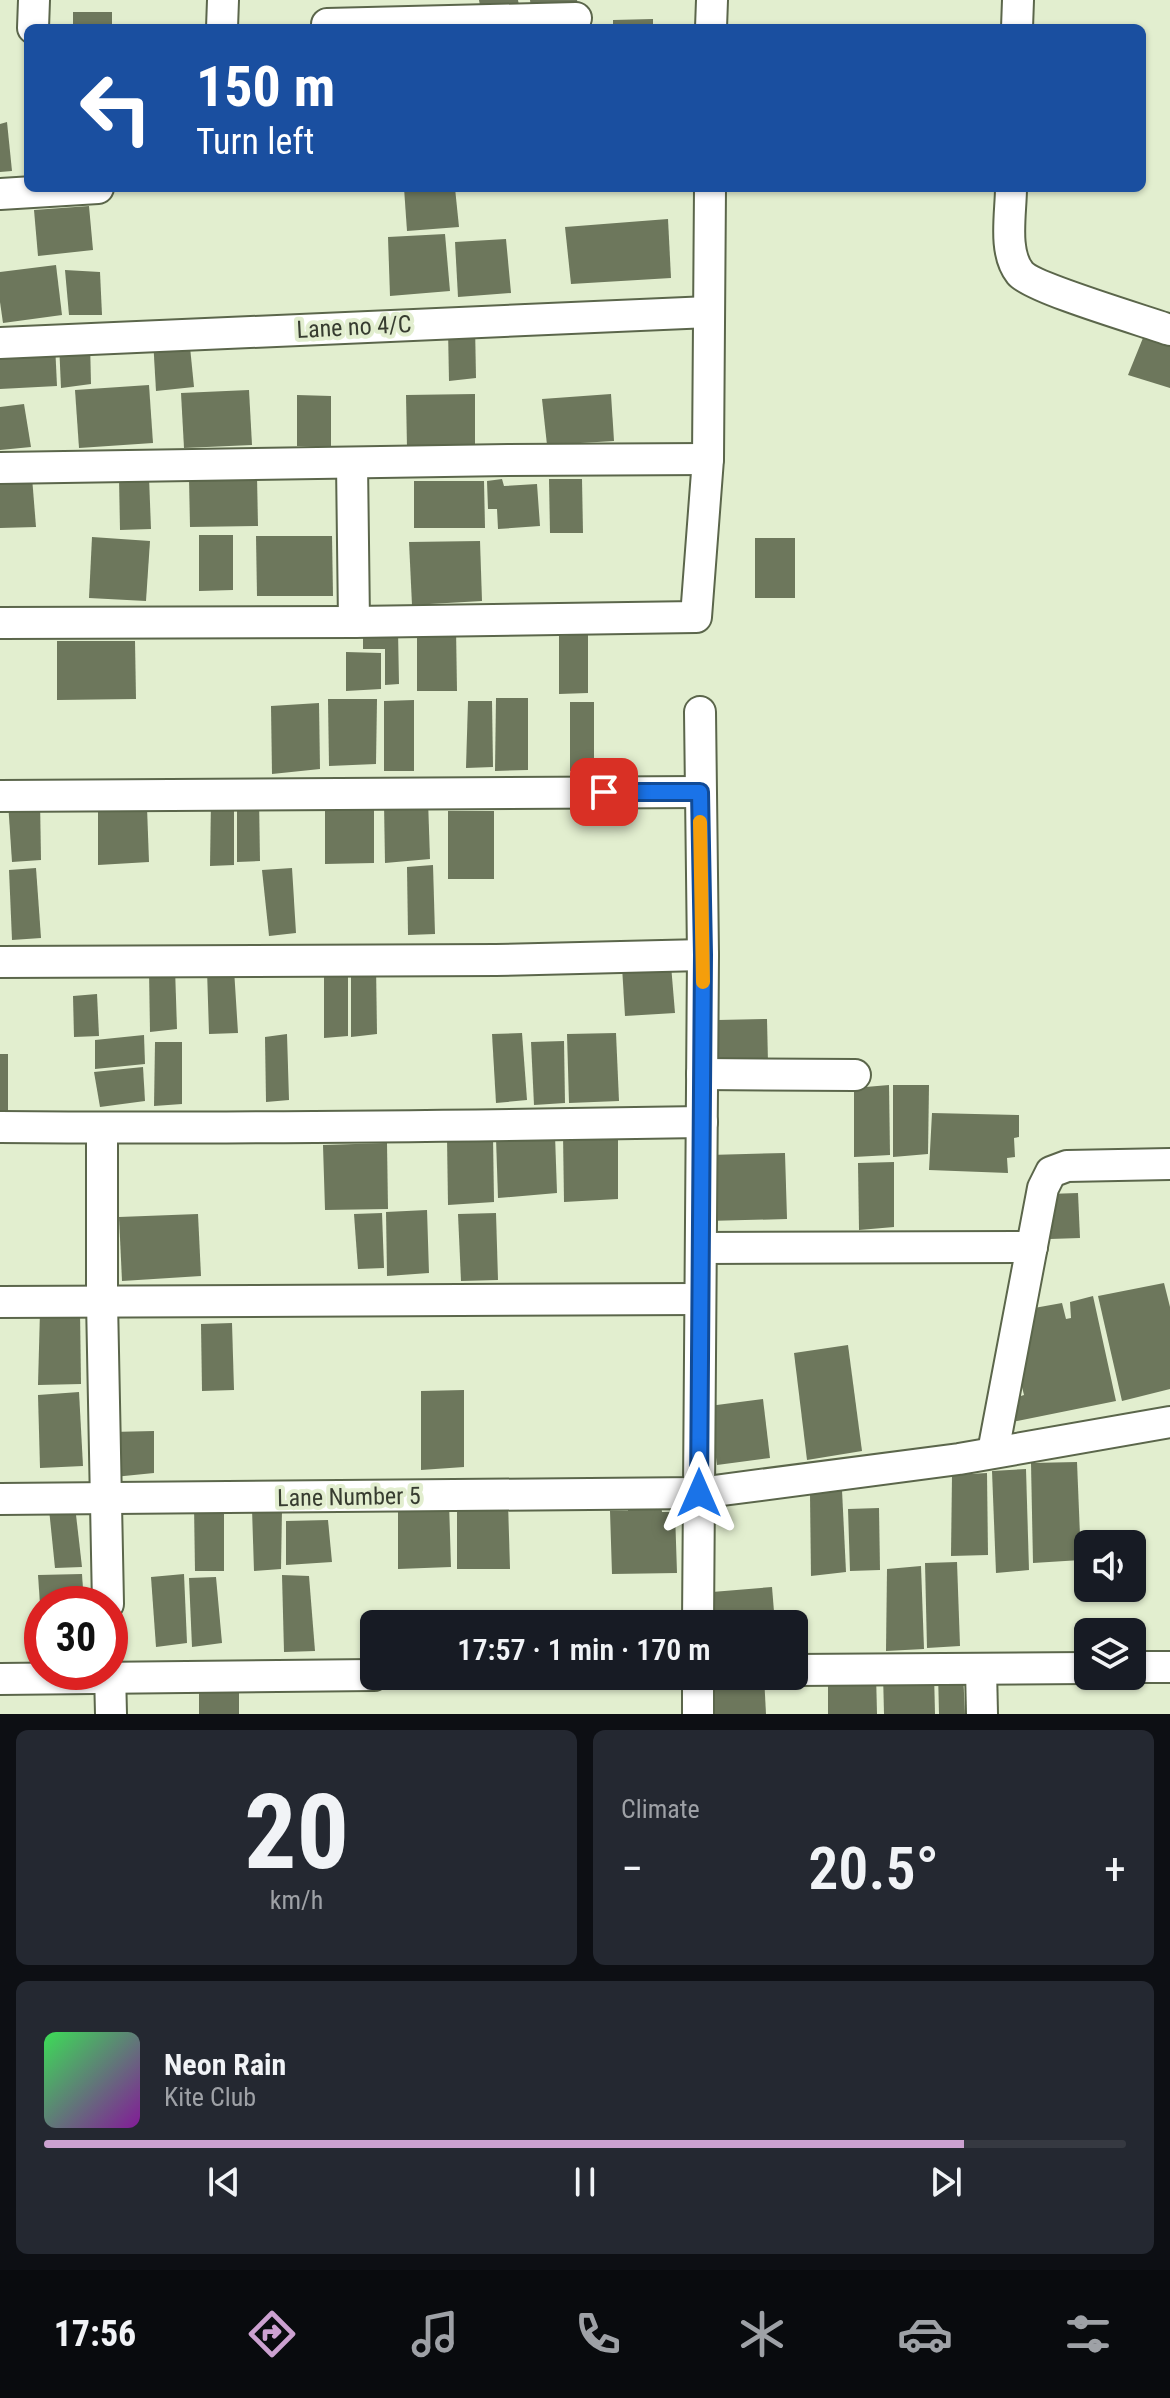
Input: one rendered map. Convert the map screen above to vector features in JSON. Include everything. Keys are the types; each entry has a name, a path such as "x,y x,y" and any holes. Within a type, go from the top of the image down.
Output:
{"street":[{"path":"33,24 34,0"},
{"path":"222,24 223,0"},
{"path":"711,24 712,0"},
{"path":"1017,24 1018,0"},
{"path":"328,17 576,18"},
{"path":"0,194 33,192"},
{"path":"0,623 696,617 708,459 710,192"},
{"path":"1011,192 1011,253 1021,274 1052,290 1170,330"},
{"name":"Lane no 4/C","path":"0,343 709,312"},
{"path":"0,468 708,459"},
{"path":"352,463 354,622"},
{"path":"698,1610 703,955 700,712"},
{"path":"0,796 700,792"},
{"path":"0,962 496,960 703,955"},
{"path":"702,1074 855,1075"},
{"path":"0,1127 407,1128 702,1122"},
{"path":"102,1129 108,1586"},
{"path":"993,1452 1043,1188 1051,1172 1067,1166 1170,1164"},
{"path":"701,1248 1032,1247"},
{"path":"0,1302 700,1299"},
{"name":"Lane Number 5","path":"0,1499 699,1493 959,1459 1170,1422"},
{"path":"1146,1667 1170,1667"},
{"path":"808,1670 1074,1668"},
{"path":"981,1669 982,1714"},
{"path":"128,1675 360,1675"},
{"path":"0,1679 24,1678"},
{"path":"110,1690 111,1714"},
{"path":"698,1690 698,1714"}],"building":[{"path":"479,0 518,0 519,5 481,11"},
{"path":"530,0 577,0 578,4 531,9"},
{"path":"73,12 112,12 112,24 73,24"},
{"path":"653,19 653,24 613,24 613,20"},
{"path":"7,122 12,171 0,172 0,124"},
{"path":"404,192 455,192 459,227 407,231"},
{"path":"89,206 93,250 38,256 34,210"},
{"path":"668,219 671,278 571,284 565,227"},
{"path":"445,234 450,291 390,296 388,237"},
{"path":"506,239 511,293 458,297 455,242"},
{"path":"56,265 62,315 3,323 0,272"},
{"path":"65,270 100,272 102,315 69,315"},
{"path":"475,325 476,378 449,381 448,329"},
{"path":"1147,328 1170,337 1170,388 1128,375"},
{"path":"189,337 194,387 156,391 153,339"},
{"path":"90,342 91,384 61,388 59,343"},
{"path":"55,344 57,386 0,389 0,347"},
{"path":"149,385 153,443 79,448 75,390"},
{"path":"249,390 252,445 184,448 181,393"},
{"path":"475,394 475,447 407,448 406,395"},
{"path":"611,394 614,441 547,445 542,399"},
{"path":"297,395 331,396 331,447 297,446"},
{"path":"24,404 31,447 0,450 0,407"},
{"path":"257,476 258,526 190,527 189,478"},
{"path":"32,477 36,527 0,528 0,478"},
{"path":"149,477 151,529 120,530 119,478"},
{"path":"502,479 504,486 537,484 540,526 498,529 497,509 488,509 487,481"},
{"path":"549,479 582,479 583,533 550,533"},
{"path":"414,481 484,481 485,528 414,528"},
{"path":"199,535 233,535 233,590 199,591"},
{"path":"256,536 332,536 333,596 257,596"},
{"path":"92,537 150,541 146,601 89,598"},
{"path":"755,538 795,538 795,598 755,598"},
{"path":"480,541 482,601 412,605 409,542"},
{"path":"417,628 456,628 457,691 417,691"},
{"path":"363,630 398,630 399,684 385,685 385,649 363,649"},
{"path":"588,633 588,693 559,694 559,636"},
{"path":"57,641 135,641 136,699 57,700"},
{"path":"346,652 381,653 381,689 346,691"},
{"path":"496,698 528,698 528,770 495,771"},
{"path":"328,699 377,699 376,764 329,766"},
{"path":"414,700 414,771 384,771 384,701"},
{"path":"468,701 492,701 493,767 466,768"},
{"path":"570,702 594,702 594,771 570,771"},
{"path":"319,703 320,769 272,774 271,706"},
{"path":"237,798 259,798 260,861 237,862"},
{"path":"234,799 234,865 210,866 211,800"},
{"path":"40,800 41,860 12,862 8,802"},
{"path":"325,800 374,800 374,863 325,864"},
{"path":"428,800 430,859 385,863 384,803"},
{"path":"98,806 147,807 149,862 98,865"},
{"path":"448,811 494,811 494,879 448,879"},
{"path":"433,865 435,934 408,935 407,867"},
{"path":"36,868 41,938 12,940 9,870"},
{"path":"292,868 296,933 269,936 262,870"},
{"path":"351,964 376,964 377,1034 351,1037"},
{"path":"671,965 675,1013 625,1016 622,967"},
{"path":"175,968 177,1029 150,1032 149,970"},
{"path":"348,968 348,1036 324,1038 324,970"},
{"path":"234,969 238,1033 209,1034 207,970"},
{"path":"97,994 99,1036 74,1037 73,996"},
{"path":"767,1019 768,1063 719,1064 718,1020"},
{"path":"522,1033 527,1100 496,1103 492,1034"},
{"path":"616,1033 619,1101 569,1103 567,1034"},
{"path":"287,1034 289,1100 266,1102 265,1037"},
{"path":"144,1035 145,1064 95,1069 95,1040"},
{"path":"564,1041 565,1103 534,1105 531,1042"},
{"path":"155,1042 182,1042 182,1104 154,1106"},
{"path":"0,1054 8,1054 8,1113 0,1113"},
{"path":"143,1067 145,1101 100,1107 94,1072"},
{"path":"889,1085 890,1155 854,1157 854,1088"},
{"path":"893,1085 929,1085 928,1154 893,1157"},
{"path":"932,1113 1019,1115 1019,1137 1014,1138 1015,1157 1007,1158 1008,1173 929,1170"},
{"path":"618,1132 618,1199 564,1202 563,1134"},
{"path":"555,1135 557,1193 498,1198 496,1138"},
{"path":"493,1136 494,1202 448,1205 447,1137"},
{"path":"387,1143 388,1209 325,1210 323,1145"},
{"path":"785,1153 787,1219 707,1221 709,1155"},
{"path":"894,1162 894,1227 859,1230 858,1163"},
{"path":"1078,1193 1080,1238 1050,1239 1048,1194"},
{"path":"427,1210 429,1273 387,1276 386,1212"},
{"path":"382,1213 384,1268 358,1269 354,1214"},
{"path":"496,1213 498,1280 461,1281 458,1214"},
{"path":"198,1214 201,1276 122,1281 119,1217"},
{"path":"1164,1283 1170,1307 1170,1389 1122,1401 1098,1296"},
{"path":"1093,1296 1116,1401 1012,1422 1008,1400 1024,1395 1022,1387 1014,1389 1023,1310 1062,1303 1066,1319 1071,1318 1070,1302"},
{"path":"80,1310 81,1384 38,1385 40,1311"},
{"path":"232,1323 234,1390 202,1391 201,1324"},
{"path":"848,1345 862,1451 807,1460 794,1353"},
{"path":"464,1390 464,1467 421,1470 421,1391"},
{"path":"79,1392 83,1466 40,1468 38,1395"},
{"path":"763,1399 770,1458 717,1465 709,1406"},
{"path":"154,1431 154,1473 114,1477 111,1432"},
{"path":"1077,1462 1080,1530 1074,1530 1074,1560 1033,1563 1031,1463"},
{"path":"1026,1469 1029,1570 996,1573 992,1471"},
{"path":"987,1473 988,1555 951,1556 952,1475"},
{"path":"842,1490 846,1572 811,1576 810,1494"},
{"path":"449,1502 451,1567 398,1569 398,1503"},
{"path":"508,1502 510,1569 457,1569 457,1503"},
{"path":"194,1505 224,1505 224,1571 195,1571"},
{"path":"661,1505 662,1512 675,1512 677,1573 612,1574 610,1511 628,1511 628,1506"},
{"path":"75,1506 82,1567 55,1568 49,1509"},
{"path":"879,1508 880,1570 850,1571 848,1509"},
{"path":"252,1509 282,1509 281,1569 254,1571"},
{"path":"328,1520 332,1562 286,1565 286,1521"},
{"path":"957,1562 960,1646 927,1648 925,1563"},
{"path":"921,1566 924,1649 886,1651 887,1569"},
{"path":"82,1574 83,1586 39,1586 38,1575"},
{"path":"184,1574 187,1643 156,1647 151,1577"},
{"path":"282,1575 309,1576 315,1651 284,1652"},
{"path":"216,1577 222,1643 192,1647 189,1578"},
{"path":"772,1587 774,1610 713,1610 712,1592"},
{"path":"934,1672 935,1714 884,1714 883,1673"},
{"path":"938,1672 963,1672 965,1714 939,1714"},
{"path":"876,1673 877,1714 828,1714 828,1674"},
{"path":"239,1689 239,1714 199,1714 199,1690"},
{"path":"711,1690 765,1690 766,1714 710,1714"}],"slow traffic":[{"path":"700,822 703,982"}],"route":[{"path":"604,792 700,792 703,955 699,1493"}]}
